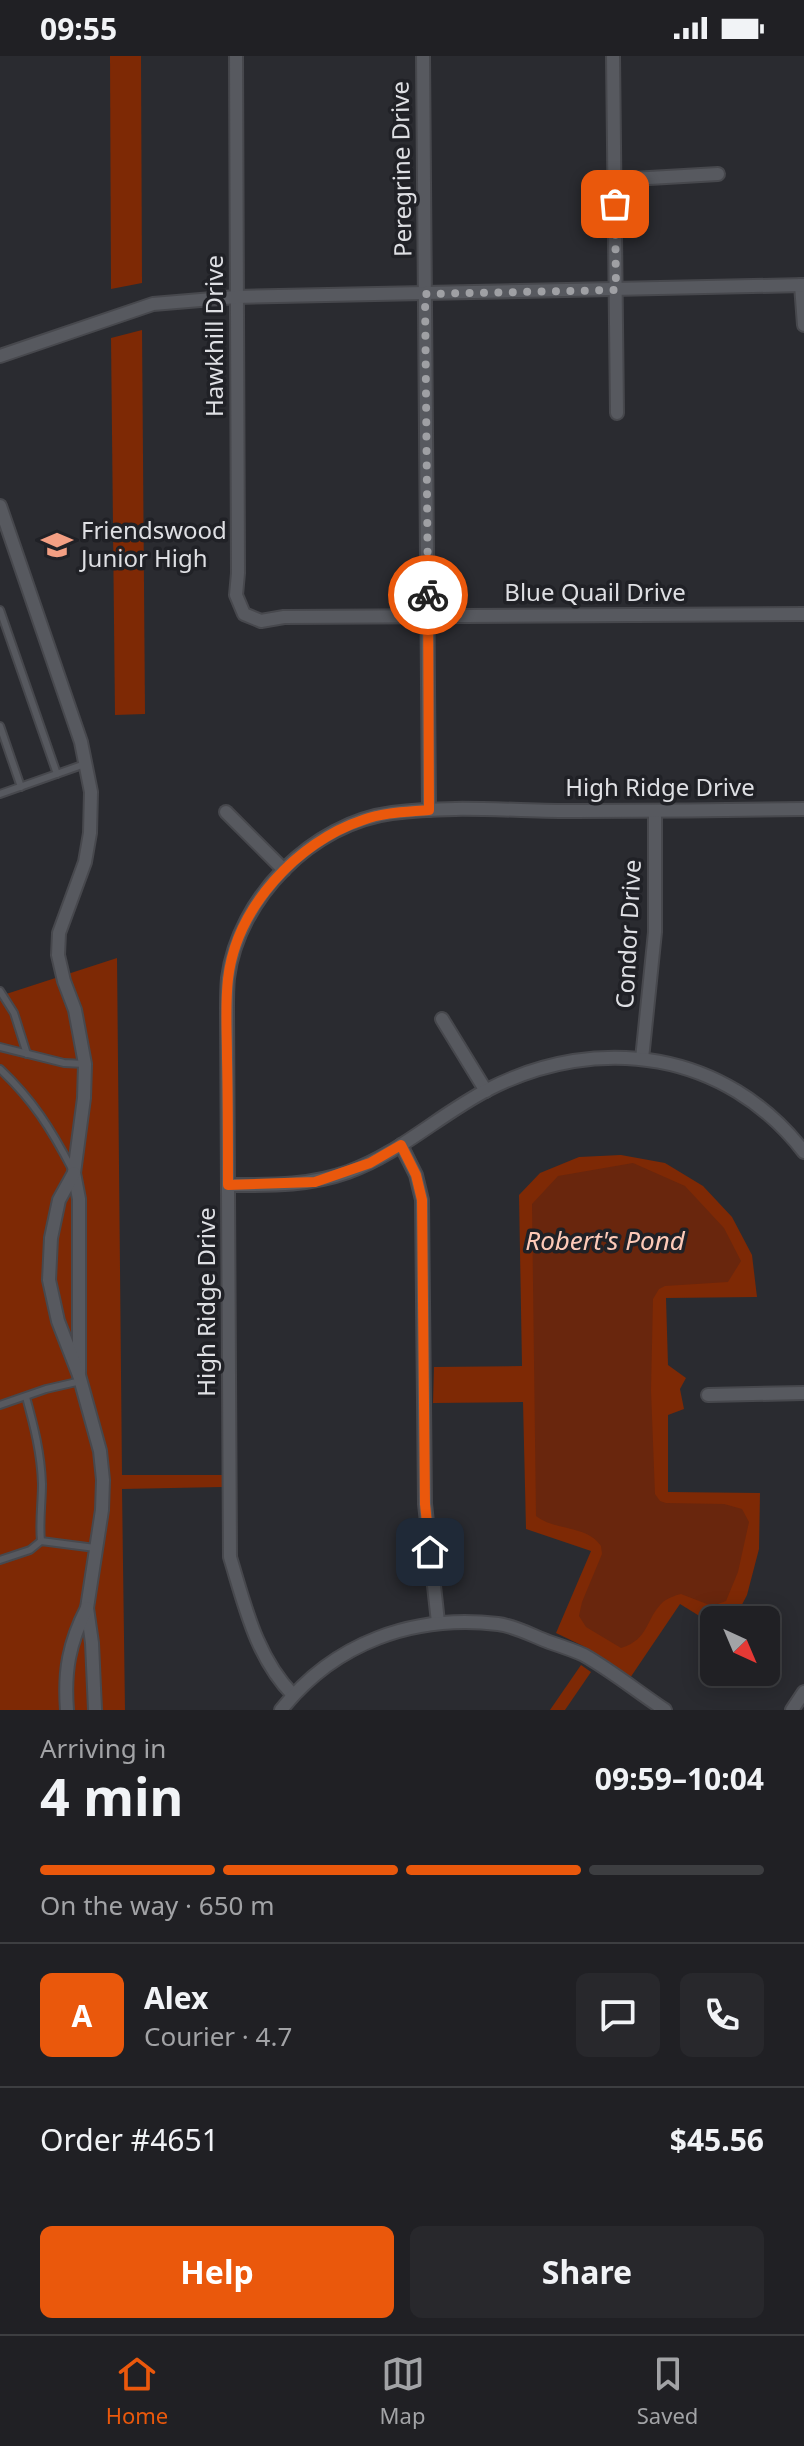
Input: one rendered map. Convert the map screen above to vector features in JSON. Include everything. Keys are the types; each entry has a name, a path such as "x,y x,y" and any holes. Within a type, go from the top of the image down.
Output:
{"street":[{"name":"Hawkhill Drive","path":"236,56 236,595 244,614"},
{"name":"Peregrine Drive","path":"423,56 429,810"},
{"path":"613,56 617,413"},
{"path":"615,180 718,174"},
{"path":"0,356 153,304 236,297 803,285 804,325"},
{"path":"0,506 2,520 81,742 91,792 90,833 85,862 59,933 58,955 75,1010 85,1064 84,1098 74,1173 79,1199 80,1378"},
{"name":"Blue Quail Drive","path":"244,614 261,621 284,617 428,615 804,614"},
{"name":"High Ridge Drive","path":"293,1695 274,1673 256,1641 230,1557 228,977 246,923 262,896 284,870 307,850 332,833 363,819 391,813 429,810 804,809"},
{"name":"Condor Drive","path":"642,1059 655,932 655,811"},
{"path":"226,812 284,870"},
{"path":"442,1019 486,1091"},
{"path":"228,1185 315,1182 359,1168 486,1091 521,1074 554,1063 594,1057 642,1059 689,1069 716,1080 743,1094 771,1116 804,1152"},
{"path":"793,1138 804,1127"},
{"path":"401,1145 416,1175 422,1200 425,1504 438,1622"},
{"path":"74,1173 59,1200 51,1238 49,1280 58,1321 80,1378 100,1451 102,1510 87,1608 95,1710"},
{"path":"708,1395 804,1393"},
{"path":"67,1710 65,1680 73,1634 87,1608"},
{"path":"281,1710 293,1695 342,1656 372,1639 403,1628 438,1622 500,1624 583,1655 665,1710"},
{"path":"792,1710 804,1692"}],"lane":[{"path":"0,610 57,774"},
{"path":"0,726 21,787"},
{"path":"0,794 85,764"},
{"path":"0,991 14,1013 27,1054"},
{"path":"0,1047 64,1063 85,1064"},
{"path":"0,1069 26,1093 52,1131 74,1173"},
{"path":"0,1405 80,1378"},
{"path":"26,1397 39,1450 41,1541"},
{"path":"0,1560 30,1550 41,1541 95,1548"}],"shaded area":[{"path":"110,56 141,56 142,283 111,289"},
{"path":"142,330 145,714 115,715 111,338"},
{"path":"117,958 122,1475 222,1475 222,1487 122,1489 125,1710 0,1710 0,996"},
{"path":"621,1155 665,1163 703,1186 732,1217 752,1255 757,1297 666,1298 668,1365 686,1378 680,1389 684,1409 668,1415 668,1492 760,1493 759,1549 741,1606 700,1606 700,1616 680,1604 630,1678 583,1646 556,1633 591,1551 526,1529 523,1402 433,1403 434,1367 522,1366 519,1195 540,1173 579,1157"},
{"path":"581,1665 591,1672 565,1710 550,1710"}],"water":[{"name":"Robert's Pond","path":"633,1163 685,1186 724,1228 741,1261 728,1282 659,1289 653,1299 651,1390 655,1494 666,1503 724,1504 742,1509 749,1522 738,1572 726,1601 712,1606 681,1594 672,1597 657,1608 637,1639 621,1648 586,1627 579,1616 602,1554 601,1546 588,1535 536,1516 532,1204 558,1176"}],"way so far":[{"path":"428,595 425,294 616,290 615,204"}],"place":[{"name":"Friendswood Junior High","path":"57,545"}],"route":[{"path":"428,595 429,810 363,819 332,833 284,870 262,896 246,923 228,977 227,1008 228,1185 315,1182 370,1163 401,1145 416,1175 422,1200 425,1504 430,1552"}]}
